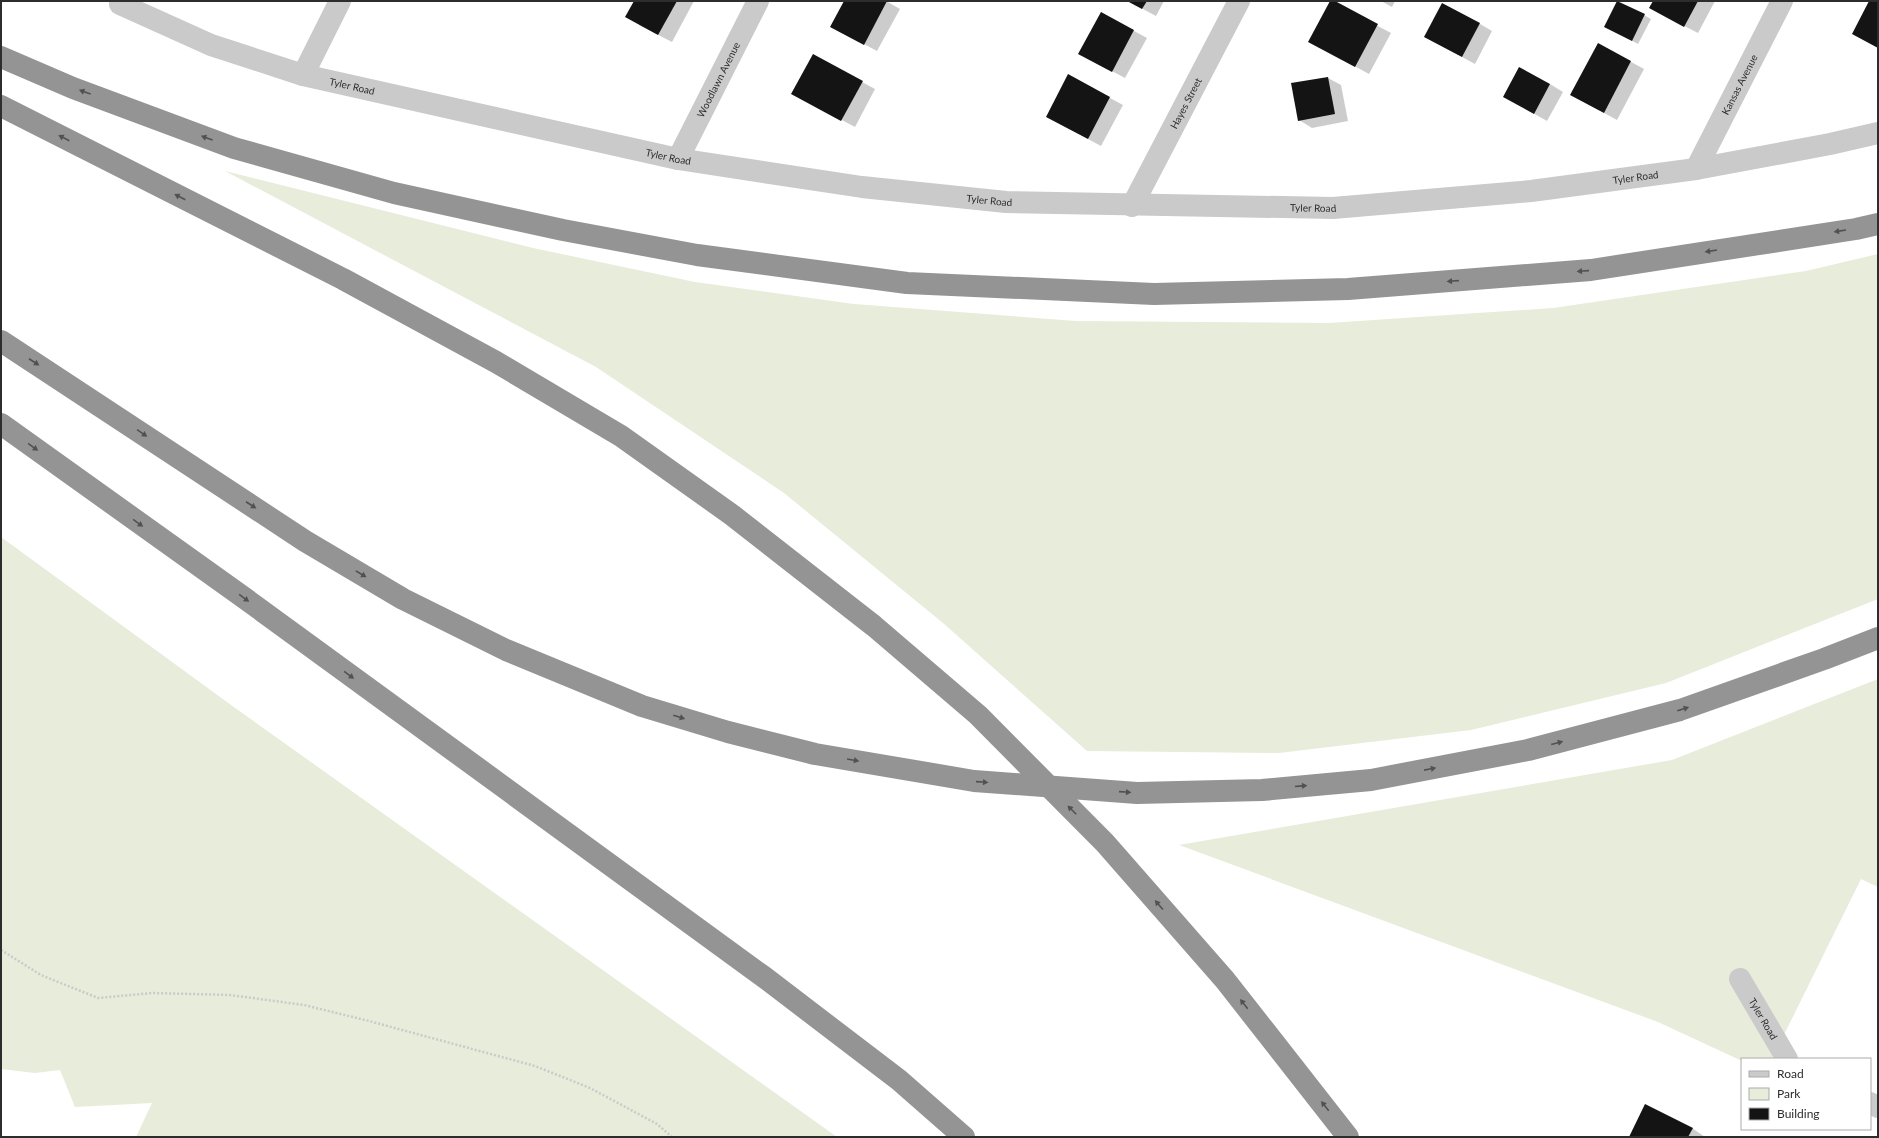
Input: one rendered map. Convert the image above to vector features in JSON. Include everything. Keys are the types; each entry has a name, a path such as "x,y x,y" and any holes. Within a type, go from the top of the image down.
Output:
{"highway":[{"path":"1,57 73,88 234,148 394,193 563,230 697,255 907,282 1154,294 1348,289 1591,270 1856,229 1878,224"},
{"path":"1,106 343,279 496,362 622,436 732,515 874,626 978,715 1105,844 1220,974 1348,1137"},
{"path":"1,341 305,541 403,599 506,650 642,706 728,732 815,754 974,781 1137,793 1262,790 1371,780 1528,750 1680,710 1824,659 1878,638"},
{"path":"1,424 262,611 764,977 899,1080 964,1137"}],"street":[{"path":"303,75 340,1"},
{"name":"Woodlawn Avenue","path":"678,159 758,1"},
{"name":"Hayes Street","path":"1132,206 1239,1"},
{"name":"Kansas Avenue","path":"1696,169 1782,1"},
{"name":"Tyler Road","path":"120,4 211,45 303,75 678,159 877,189 1006,202 1132,206 1332,208 1531,191 1696,169 1830,144 1878,133"},
{"name":"Tyler Road","path":"1740,979 1786,1058"}],"path":[{"path":"1,950 41,975 98,998 152,993 230,995 304,1005 535,1066 590,1088 657,1124 672,1137"}],"green space":[{"path":"225,171 533,248 695,282 854,304 1076,321 1329,323 1553,308 1806,271 1878,254 1878,599 1666,683 1471,730 1279,753 1087,751 943,623 784,493 596,367"},
{"path":"1,537 231,705 837,1137 136,1137 152,1103 75,1107 60,1070 35,1073 1,1069"},
{"path":"1878,679 1878,887 1861,879 1772,1058 1741,1058 1741,1061 1658,1022 1179,845 1672,760"}],"building":[{"path":"634,1 677,1 658,35 625,17"},
{"path":"844,1 887,1 864,45 830,27"},
{"path":"1127,1 1147,1 1142,9"},
{"path":"1330,1 1335,1 1378,24 1355,67 1308,42"},
{"path":"1617,1 1645,14 1632,41 1604,27"},
{"path":"1653,1 1698,1 1684,27 1649,8"},
{"path":"1869,1 1878,1 1878,48 1852,34"},
{"path":"1442,3 1480,23 1462,57 1424,37"},
{"path":"1101,12 1134,30 1112,72 1078,54"},
{"path":"1598,43 1631,61 1604,113 1570,95"},
{"path":"813,54 863,81 841,121 791,94"},
{"path":"1519,67 1550,84 1534,114 1503,97"},
{"path":"1068,74 1110,97 1088,139 1046,117"},
{"path":"1328,77 1335,114 1298,121 1291,83"},
{"path":"1645,1104 1693,1128 1688,1137 1629,1137"}]}
